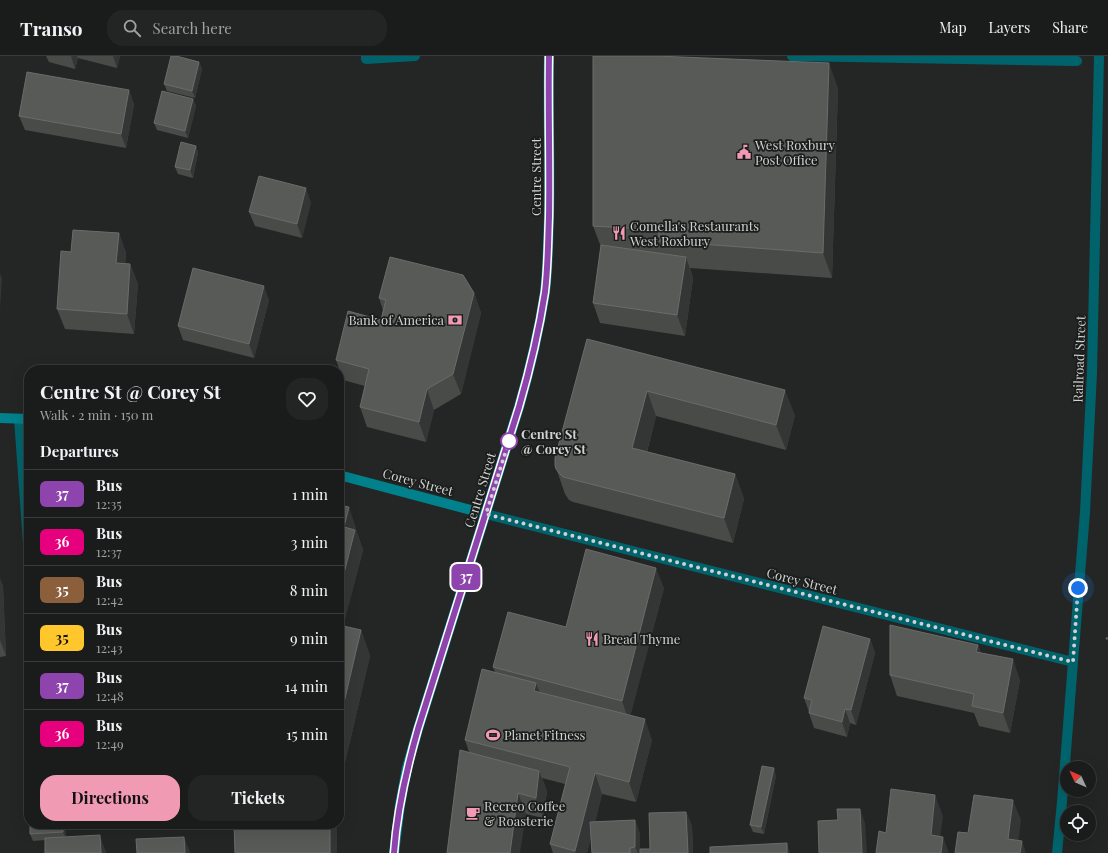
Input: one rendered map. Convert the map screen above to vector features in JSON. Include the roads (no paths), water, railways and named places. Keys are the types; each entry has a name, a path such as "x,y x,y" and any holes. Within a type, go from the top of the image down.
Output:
{"main road":[{"name":"Centre Street","path":"394,853 400,805 407,768 519,407 538,331 545,291 548,248 550,181 548,101 549,56"},
{"path":"0,418 24,419"},
{"name":"Corey Street","path":"344,476 486,514"}],"street":[{"path":"366,56 366,59 415,56"},
{"path":"792,56 1077,61"},
{"name":"Railroad Street","path":"1073,662 1085,512 1092,373 1099,56"},
{"name":"Corey Street","path":"486,514 1073,662"},
{"path":"1057,853 1073,662"}],"place":[{"name":"West Roxbury Post Office","path":"744,152"},
{"name":"Comella's Restaurants West Roxbury","path":"619,233"},
{"name":"Bank of America","path":"455,320"},
{"name":"Centre St @ Corey St","path":"509,441"},
{"name":"Bread Thyme","path":"592,639"},
{"name":"Planet Fitness","path":"493,735"},
{"name":"Recreo Coffee & Roasterie","path":"473,813"}]}
